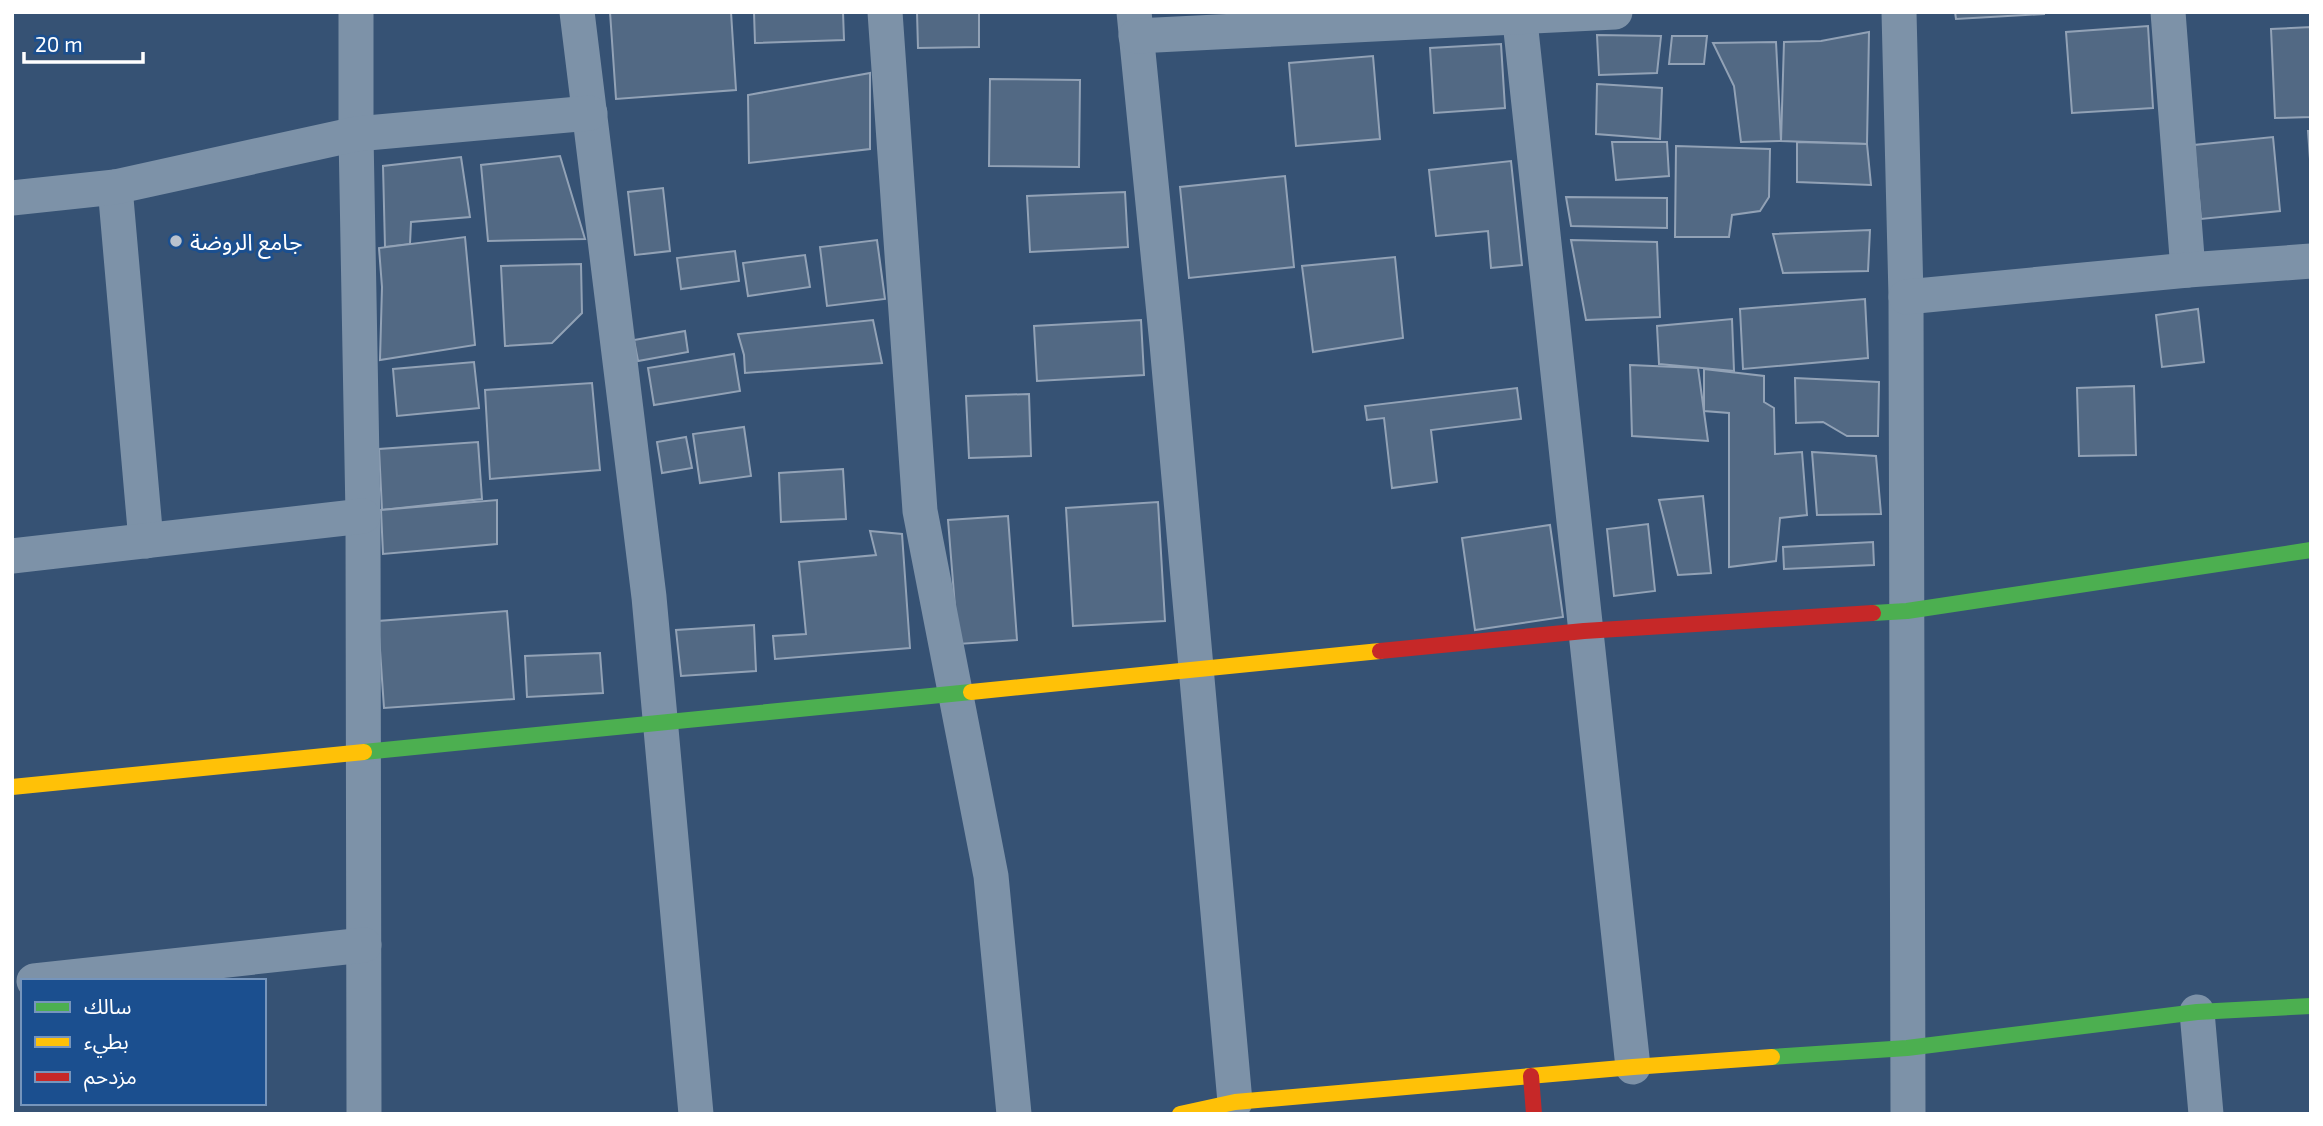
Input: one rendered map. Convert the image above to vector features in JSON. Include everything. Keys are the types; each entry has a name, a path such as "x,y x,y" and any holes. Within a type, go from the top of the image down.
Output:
{"street":[{"path":"356,12 363,516 364,1114"},
{"path":"577,12 649,597 696,1114"},
{"path":"885,12 920,511 991,876 1014,1114"},
{"path":"1235,1102 1167,344 1135,24 1615,12"},
{"path":"1899,12 1906,297 1908,1114"},
{"path":"2168,12 2188,270"},
{"path":"1519,15 1633,1067"},
{"path":"12,198 115,187 356,134 590,113"},
{"path":"115,187 146,541"},
{"path":"1906,297 2311,261"},
{"path":"12,556 363,516"},
{"path":"12,787 1584,631 1907,611 2311,550"},
{"path":"53,979 364,946"},
{"path":"1180,1114 1235,1102 1633,1067 1907,1048 2197,1012 2311,1006"},
{"path":"2197,1012 2206,1114"},
{"path":"1531,1076 1534,1114"}],"building":[{"path":"610,12 731,12 736,90 616,99"},
{"path":"754,12 843,12 844,40 755,43"},
{"path":"917,12 979,12 979,47 918,48"},
{"path":"1955,12 2044,12 2044,14 1956,19"},
{"path":"2148,26 2153,108 2072,113 2066,32"},
{"path":"2311,27 2311,117 2275,118 2271,29"},
{"path":"1869,32 1867,144 1781,141 1784,42 1821,41"},
{"path":"1597,35 1661,36 1657,73 1599,75"},
{"path":"1672,36 1707,36 1704,64 1669,64"},
{"path":"1776,42 1781,141 1741,142 1734,86 1713,43"},
{"path":"1501,44 1505,108 1434,113 1430,48"},
{"path":"1373,56 1380,139 1296,146 1289,63"},
{"path":"870,73 870,149 749,163 748,95"},
{"path":"990,79 1080,80 1079,167 989,166"},
{"path":"1597,84 1662,88 1660,139 1596,134"},
{"path":"2308,131 2311,131 2311,173"},
{"path":"2273,137 2280,211 2201,219 2194,145"},
{"path":"1612,142 1667,142 1669,176 1616,180"},
{"path":"1797,142 1867,144 1871,185 1797,182"},
{"path":"1676,146 1770,149 1769,197 1760,211 1732,215 1729,237 1675,237"},
{"path":"560,156 585,239 488,241 481,165"},
{"path":"461,157 470,217 411,222 410,244 385,247 383,166"},
{"path":"1511,161 1522,265 1491,268 1488,231 1436,236 1429,170"},
{"path":"1285,176 1294,267 1189,278 1180,187"},
{"path":"663,188 670,251 635,255 628,192"},
{"path":"1125,192 1128,247 1030,252 1027,196"},
{"path":"1566,197 1667,198 1667,228 1571,226"},
{"path":"1870,230 1868,271 1783,273 1773,234"},
{"path":"465,237 475,345 380,360 382,287 379,248"},
{"path":"877,240 885,299 827,306 820,247"},
{"path":"1571,240 1657,242 1660,317 1586,320"},
{"path":"735,251 739,281 681,289 677,258"},
{"path":"805,255 810,287 748,296 743,263"},
{"path":"1395,257 1403,338 1313,352 1302,266"},
{"path":"581,264 582,313 552,343 505,346 501,266"},
{"path":"1865,299 1868,358 1743,369 1740,309"},
{"path":"2198,309 2204,362 2162,367 2156,315"},
{"path":"1732,319 1734,371 1659,364 1657,326"},
{"path":"873,320 882,363 745,373 744,355 738,334"},
{"path":"1141,320 1144,375 1037,381 1034,326"},
{"path":"685,331 688,352 638,361 634,340"},
{"path":"734,354 740,391 654,405 648,368"},
{"path":"474,362 479,408 397,416 393,369"},
{"path":"1630,365 1698,368 1708,441 1632,436"},
{"path":"1704,369 1764,376 1764,402 1774,408 1775,454 1802,452 1807,515 1780,518 1776,561 1729,567 1729,413 1704,411"},
{"path":"1795,378 1879,382 1878,436 1847,436 1823,422 1796,423"},
{"path":"592,383 600,470 490,479 485,390"},
{"path":"2134,386 2136,455 2079,456 2077,388"},
{"path":"1517,388 1521,419 1431,430 1437,482 1392,488 1384,418 1367,420 1365,406"},
{"path":"1029,394 1031,456 969,458 966,396"},
{"path":"744,427 751,476 700,483 693,434"},
{"path":"686,437 692,468 662,473 657,442"},
{"path":"478,442 482,499 382,510 379,449"},
{"path":"1812,452 1876,456 1881,514 1817,515"},
{"path":"843,469 846,519 781,522 779,473"},
{"path":"1703,496 1711,573 1678,575 1659,500"},
{"path":"497,500 497,544 383,554 381,510"},
{"path":"1158,502 1165,621 1073,626 1066,508"},
{"path":"1008,516 1017,640 958,644 948,520"},
{"path":"1648,524 1655,591 1614,596 1607,529"},
{"path":"1550,525 1563,617 1475,630 1462,538"},
{"path":"870,531 902,534 910,648 775,659 773,636 806,634 799,562 876,555"},
{"path":"1873,542 1874,565 1784,569 1783,547"},
{"path":"507,611 514,699 384,708 378,621"},
{"path":"754,625 756,671 681,676 676,630"},
{"path":"600,653 603,693 527,697 525,656"}],"traffic: fast":[{"path":"1873,613 1907,611 2311,550"},
{"path":"364,752 971,692"},
{"path":"1772,1057 1907,1048 2197,1012 2311,1006"}],"traffic: slow":[{"path":"971,692 1380,651"},
{"path":"12,787 364,752"},
{"path":"1180,1114 1235,1102 1772,1057"}],"traffic: jam":[{"path":"1380,651 1584,631 1873,613"},
{"path":"1531,1076 1534,1114"}],"place":[{"name":"جامع الروضة","path":"176,241"}]}
